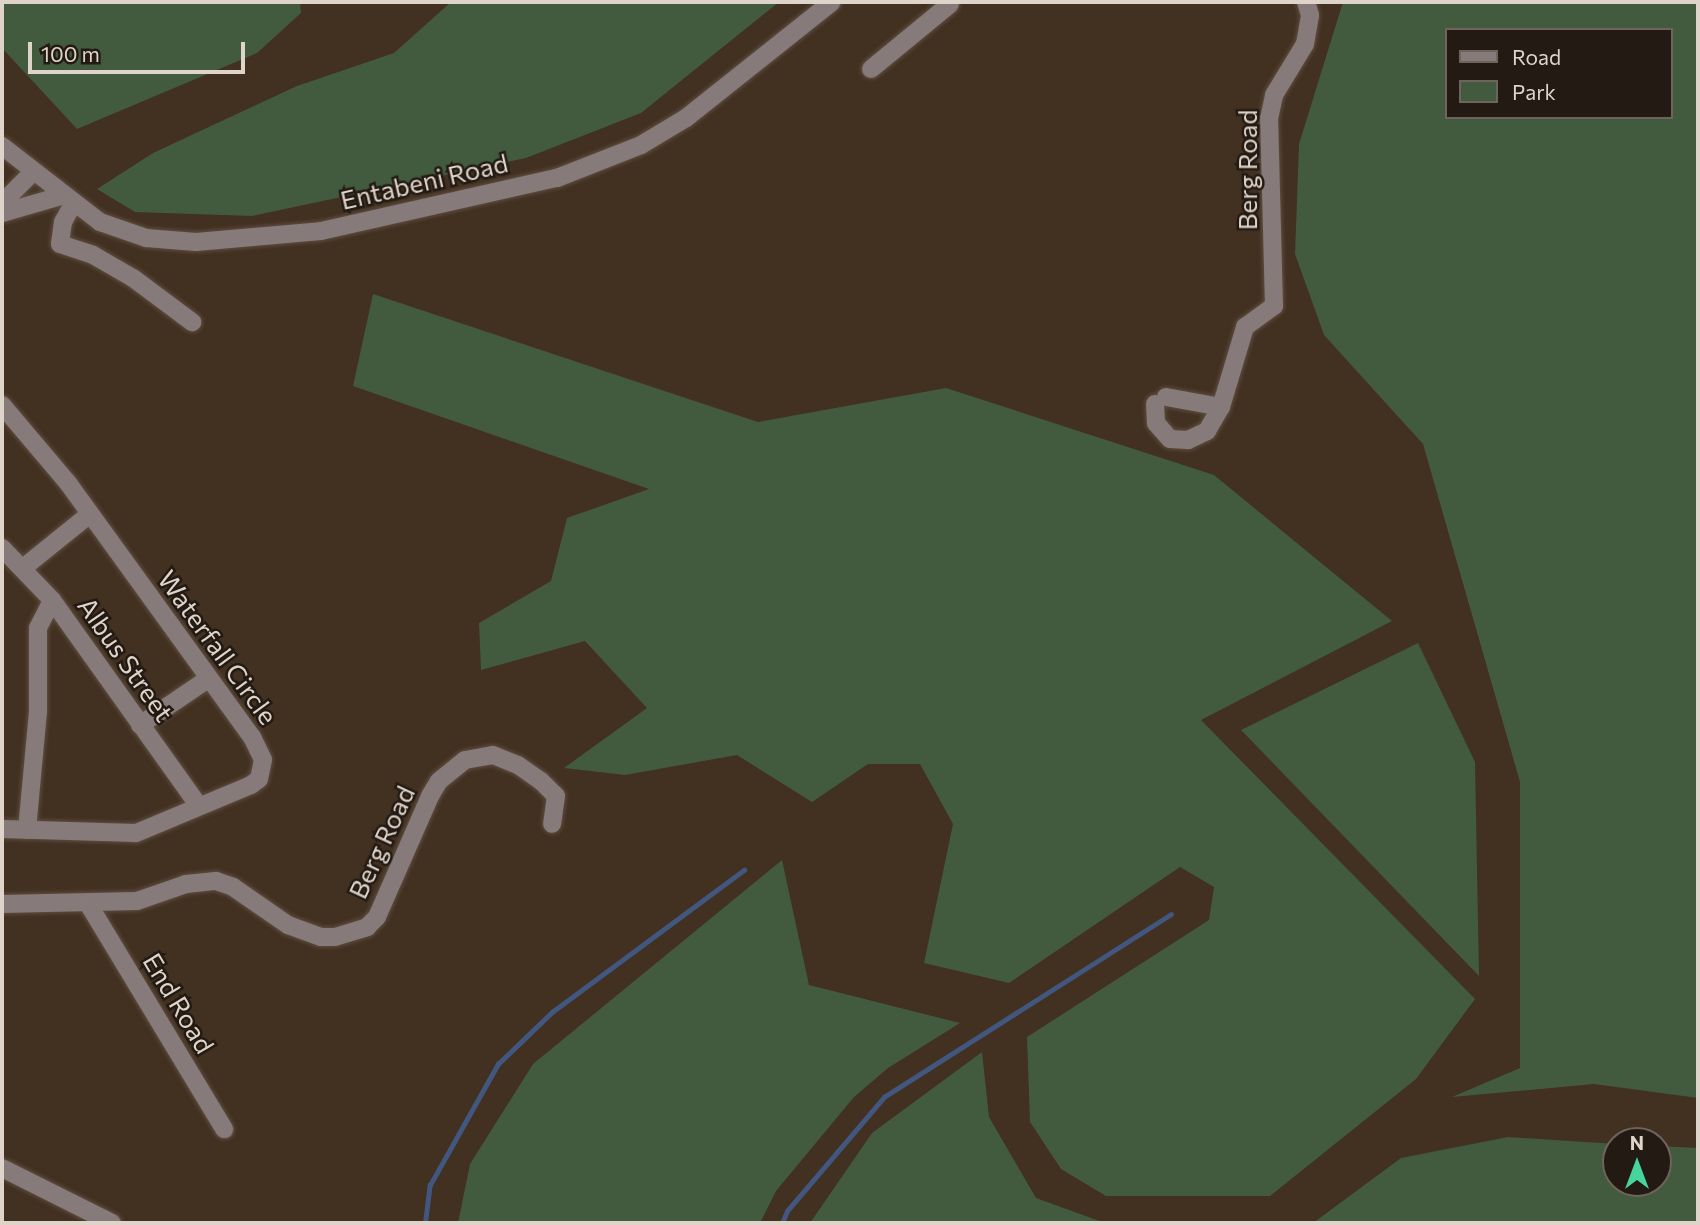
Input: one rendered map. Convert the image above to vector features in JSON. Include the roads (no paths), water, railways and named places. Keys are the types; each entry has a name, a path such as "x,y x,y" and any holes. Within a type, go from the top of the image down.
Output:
{"street":[{"name":"Entabeni Road","path":"2,146 67,200 100,222 146,238 245,240 321,231 557,178 641,145 686,118 832,2"},
{"name":"Berg Road","path":"1221,407 1245,327 1275,306 1269,118 1274,95 1305,44 1310,15 1306,2"},
{"path":"871,69 950,4"},
{"path":"2,203 33,172"},
{"path":"2,213 67,200 60,244 93,255 133,278 192,322"},
{"path":"1161,400 1221,407 1207,431 1180,440 1170,439 1159,429 1161,400"},
{"name":"Waterfall Circle","path":"2,405 90,514 260,748 262,770 251,785 136,833 2,829"},
{"path":"23,568 90,514"},
{"name":"Albus Street","path":"2,548 52,600 199,807"},
{"path":"27,830 38,712 38,628 52,600"},
{"path":"140,724 208,679"},
{"name":"Berg Road","path":"3,906 89,905 137,901 186,884 216,881 233,887 303,932 321,937 351,935 367,927 387,901 430,796 452,769 465,760 493,755 518,765 556,796 552,824"},
{"name":"End Road","path":"89,905 224,1129"},
{"path":"2,1168 112,1223"}],"waterway":[{"path":"425,1223 430,1185 498,1064 552,1012 744,870"},
{"path":"782,1223 787,1211 884,1097 1171,914"}]}
